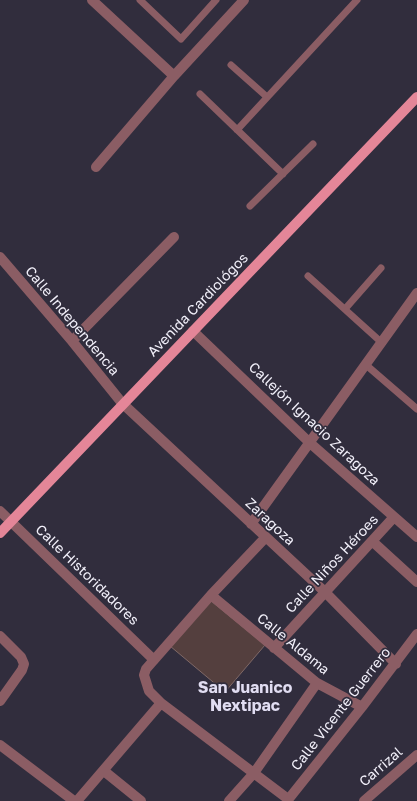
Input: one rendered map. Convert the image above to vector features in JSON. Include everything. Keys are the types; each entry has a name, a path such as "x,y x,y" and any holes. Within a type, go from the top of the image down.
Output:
{"main road":[{"name":"Avenida Cardiológos","path":"0,532 417,97"}],"street":[{"path":"92,0 174,76"},
{"path":"96,167 174,76 244,0"},
{"path":"72,341 174,237"},
{"name":"Calle Independencia","path":"0,257 72,341 122,403"},
{"path":"251,524 417,293"},
{"name":"Callejón Ignacio Zaragoza","path":"193,331 310,443 417,537"},
{"name":"Zaragoza","path":"122,403 265,538 325,592 396,664"},
{"name":"Calle Historidadores","path":"0,511 154,660"},
{"name":"Calle Niños Héroes","path":"274,648 394,517"},
{"path":"265,538 211,595 146,669 144,675 149,691 161,703 254,773 287,800"},
{"path":"372,541 417,582"},
{"name":"Calle Aldama","path":"211,595 318,683 362,707"},
{"name":"Calle Vicente Guerrero","path":"287,800 396,664 417,634"},
{"path":"0,636 21,657 24,664 22,670 0,701"},
{"path":"229,801 254,773 318,683"},
{"path":"77,801 161,703"},
{"path":"0,745 74,801"},
{"name":"Carrizal","path":"364,801 417,754"},
{"path":"104,771 141,801"}],"lane":[{"path":"140,0 181,39 216,0"},
{"path":"237,130 357,0"},
{"path":"231,65 267,97"},
{"path":"200,94 283,174"},
{"path":"250,206 313,144"},
{"path":"344,309 381,268"},
{"path":"308,276 381,342"},
{"path":"365,364 417,409"}],"building":[{"path":"211,601 265,645 225,692 170,646"}],"district":[{"name":"San Juanico Nextipac","path":"245,697"}]}
